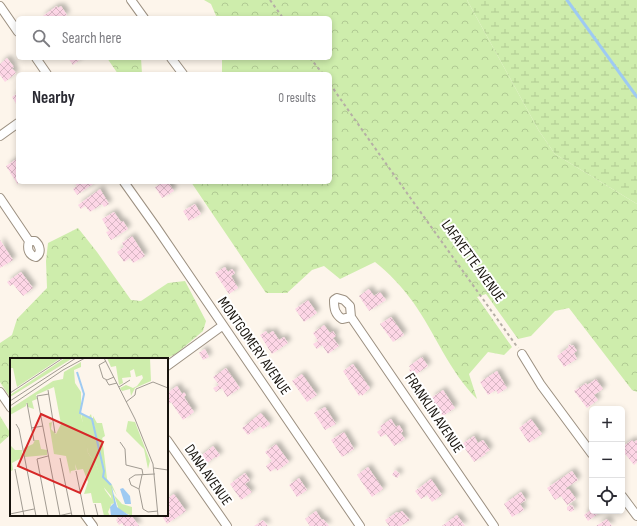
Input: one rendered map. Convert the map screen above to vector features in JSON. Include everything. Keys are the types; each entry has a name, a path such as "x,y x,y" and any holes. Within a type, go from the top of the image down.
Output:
{"street":[{"path":"131,0 143,16"},
{"path":"0,6 16,29"},
{"path":"37,60 46,72"},
{"path":"173,60 182,72"},
{"path":"0,136 16,124"},
{"name":"MONTGOMERY AVENUE","path":"125,184 360,526"},
{"path":"0,198 29,241"},
{"name":"FRANKLIN AVENUE","path":"351,317 494,526"},
{"path":"168,365 222,326"},
{"path":"522,354 541,385 589,450"},
{"path":"0,392 10,407"},
{"name":"DANA AVENUE","path":"168,441 227,526"},
{"path":"625,500 637,516"},
{"path":"86,516 93,526"}],"path":[{"path":"270,0 282,16"},
{"path":"312,60 321,72"},
{"name":"LAFAYETTE AVENUE","path":"332,87 386,165 453,256 522,354"}],"green space":[{"path":"204,0 467,0 539,131 555,154 637,204 637,392 632,390 569,308 555,311 531,336 518,339 486,294 477,297 512,347 504,355 488,352 469,374 477,399 450,364 421,314 405,291 375,262 340,279 324,266 312,270 287,293 266,293 192,184 332,184 332,72 222,72 222,60 332,60 332,16 216,16 211,4"},
{"path":"467,0 637,0 637,204 555,154 539,131"},
{"path":"108,60 141,60 142,72 117,72"},
{"path":"78,228 131,300 141,301 168,283 185,281 206,321 203,331 177,353 168,358 10,358 10,397 0,382 0,343 12,335 17,319 47,288 46,261 48,243"},
{"path":"0,416 10,435 0,444"}],"building":[{"path":"57,6 58,8 61,6 67,15 65,16 43,16"},
{"path":"7,58 14,67 12,68 16,73 5,82 0,75 0,64"},
{"path":"69,60 79,60 73,65"},
{"path":"16,94 16,104 12,97"},
{"path":"16,159 16,182 6,166"},
{"path":"76,184 93,184 77,195 73,189 77,186"},
{"path":"160,184 169,184 174,191 162,198 155,187"},
{"path":"100,189 109,204 104,207 102,204 90,212 85,206 81,209 78,205"},
{"path":"195,204 201,214 189,221 183,211"},
{"path":"114,212 121,222 123,221 128,229 111,240 106,232 109,231 102,219"},
{"path":"132,236 145,256 133,263 130,258 124,262 117,252 124,247 122,243"},
{"path":"0,240 13,260 0,268"},
{"path":"225,267 228,272 232,269 235,273 231,276 238,288 229,294 215,273"},
{"path":"21,272 33,288 23,296 13,284 10,286 7,282"},
{"path":"369,289 374,296 380,292 386,300 369,311 359,296"},
{"path":"308,300 317,313 304,322 295,309"},
{"path":"391,317 404,335 393,342 380,324"},
{"path":"324,325 330,333 333,331 336,336 333,338 339,346 328,354 322,345 317,349 313,344 318,341 313,333"},
{"path":"266,331 268,334 273,331 279,340 284,337 288,343 272,354 260,335"},
{"path":"570,344 571,346 573,345 577,351 574,353 577,359 564,367 557,356 569,347 568,346"},
{"path":"205,349 209,357 203,360 199,353"},
{"path":"422,357 428,366 415,375 413,372 411,373 409,366"},
{"path":"353,364 370,388 362,396 361,394 359,396 343,371"},
{"path":"226,368 240,388 227,397 222,388 216,392 213,388 219,385 213,377"},
{"path":"497,371 507,388 498,394 496,390 488,395 480,382"},
{"path":"302,374 317,395 307,402 292,381"},
{"path":"596,379 603,389 594,395 598,400 587,408 574,391 586,383 587,385"},
{"path":"177,386 182,394 184,392 186,395 184,397 194,412 183,420 171,402 169,404 168,392"},
{"path":"443,390 455,408 443,416 431,398"},
{"path":"325,407 336,424 325,430 314,413"},
{"path":"261,413 270,424 263,429 260,426 248,435 242,428"},
{"path":"391,419 396,427 399,425 403,431 401,433 405,439 394,446 386,434 381,437 377,432 382,428 380,426"},
{"path":"531,419 542,434 529,443 519,428"},
{"path":"344,432 354,449 342,457 331,440"},
{"path":"474,436 478,443 483,440 490,450 474,462 462,444"},
{"path":"632,440 634,442 637,440 637,462 634,465 625,454 625,445"},
{"path":"276,444 289,462 277,471 276,468 270,472 266,466 272,461 265,452"},
{"path":"213,446 220,455 202,467 196,460"},
{"path":"368,467 383,489 372,497 357,475"},
{"path":"395,470 400,474 397,478 392,475"},
{"path":"572,471 578,480 566,488 567,490 569,489 576,499 567,505 561,496 555,500 547,488"},
{"path":"245,473 250,480 245,484 252,492 241,500 230,484"},
{"path":"299,478 307,490 297,497 289,485"},
{"path":"431,479 442,495 432,502 427,495 421,499 415,491"},
{"path":"521,492 526,500 520,504 524,510 512,517 504,504"},
{"path":"174,494 186,511 167,524 163,518 164,516 168,516 168,498"},
{"path":"570,505 573,506 574,510 571,512 567,510 567,507"},
{"path":"316,511 322,520 323,519 329,526 310,526 305,519"},
{"path":"402,511 410,520 401,526 389,526 385,520 397,512"},
{"path":"589,511 589,514 598,514 588,521 584,515"},
{"path":"457,515 465,526 442,526"},
{"path":"117,516 132,516 139,526 124,526 122,523 119,525 116,520 118,518"},
{"path":"607,519 612,526 596,526"},
{"path":"263,520 268,526 254,526"}],"waterway":[{"path":"567,0 637,97"}]}
